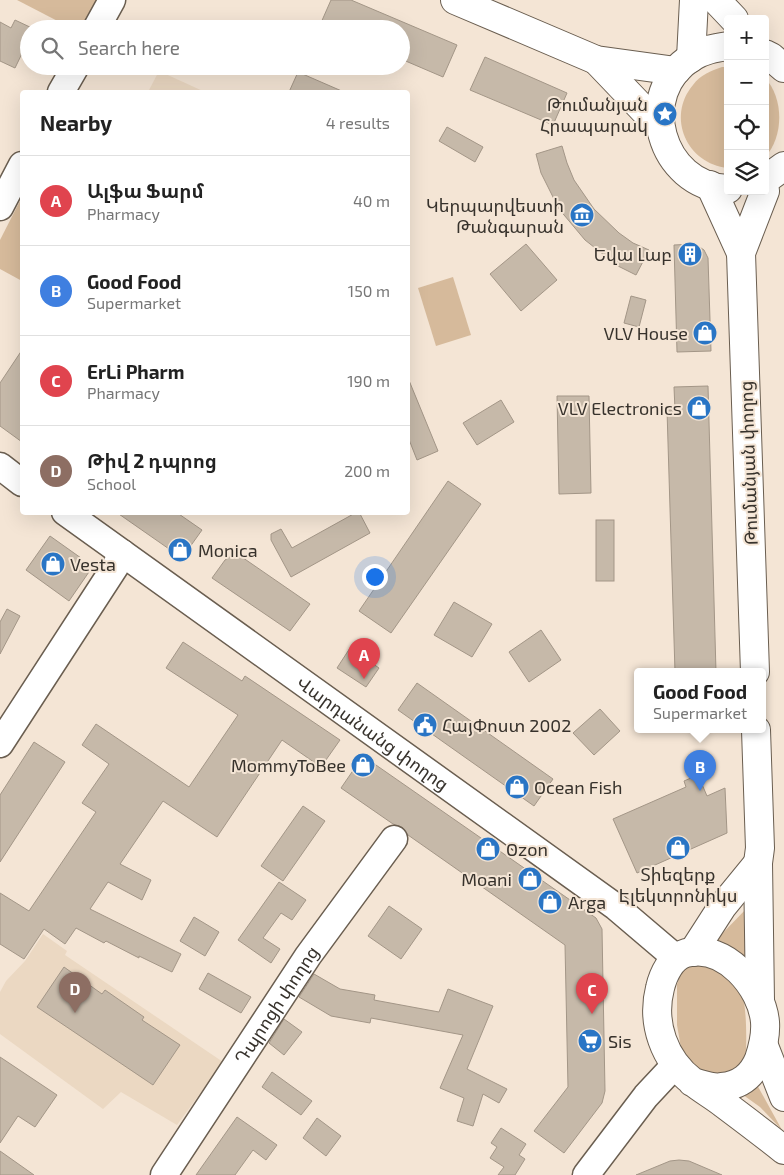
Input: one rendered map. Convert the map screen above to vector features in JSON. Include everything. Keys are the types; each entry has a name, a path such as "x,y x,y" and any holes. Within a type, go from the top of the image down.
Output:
{"main road":[{"path":"455,0 596,60 683,64"},
{"path":"683,64 694,0"},
{"path":"716,0 730,15"},
{"path":"724,46 710,48 683,64 665,89 660,108 660,126 666,147 677,164 692,177 719,187 741,253"},
{"path":"596,60 660,126"},
{"path":"741,253 770,181"},
{"name":"Թումանյան փողոց","path":"741,253 755,668"},
{"path":"683,1073 720,1088 735,1084 748,1078 756,1067 764,1046 765,1022 760,1001 758,862 760,848 756,733"},
{"path":"758,862 684,955 668,968 660,985 656,1012 665,1048 683,1073 784,1150"},
{"path":"684,955 708,953 728,962 749,981 760,1001"},
{"path":"764,1046 784,1097"}],"street":[{"path":"101,20 112,0"},
{"path":"63,90 71,75"},
{"path":"0,206 20,169"},
{"path":"0,466 20,481"},
{"name":"Վարդանանց փողոց","path":"68,515 684,955"},
{"path":"0,744 122,554"},
{"name":"Դպրոցի փողոց","path":"164,1175 308,956 394,839"},
{"path":"586,1175 646,1096 683,1073"}],"shaded area":[{"path":"17,0 102,0 92,20 56,20"},
{"path":"724,67 724,167 714,165 701,158 685,137 681,124 681,111 685,98 693,85 702,76"},
{"path":"157,75 168,75 201,90 149,90"},
{"path":"769,83 776,96 779,118 776,139 769,152"},
{"path":"20,201 20,280 0,269 0,240"},
{"path":"453,277 471,335 436,346 418,288"},
{"path":"748,907 750,968 715,941"},
{"path":"43,934 67,951 65,955 223,1062 177,1125 121,1092 103,1109 0,1034 0,992 6,981 25,961"},
{"path":"690,964 713,964 733,982 742,995 746,1018 746,1048 745,1062 739,1071 709,1075 694,1065 681,1048 677,1025 677,984 682,972"},
{"path":"756,1083 782,1130 760,1107 739,1092"}],"building":[{"path":"331,0 351,0 398,20 322,20"},
{"path":"15,20 20,22 20,58 15,68 0,61 0,22 11,28"},
{"path":"410,25 457,45 443,77 410,63"},
{"path":"485,57 567,93 553,125 470,90"},
{"path":"297,75 305,75 339,90 290,90"},
{"path":"447,127 483,147 475,162 439,141"},
{"name":"Կերպարվեստի Թանգարան","path":"562,146 574,180 594,209 619,233 633,243 649,250 636,275 618,266 585,240 559,209 541,173 536,154"},
{"path":"526,244 557,280 521,311 490,274"},
{"path":"695,244 704,250 708,258 711,351 677,352 674,245"},
{"path":"631,296 646,300 639,327 624,323"},
{"path":"20,353 20,441 0,426 0,383"},
{"path":"410,383 438,451 417,460 410,442"},
{"path":"708,386 716,668 675,668 667,410 675,410 674,387"},
{"path":"557,396 589,396 591,493 559,494"},
{"path":"501,400 514,422 477,445 463,423"},
{"path":"448,481 481,504 391,633 359,611"},
{"path":"120,515 180,515 202,530 182,558"},
{"path":"352,515 361,515 370,533 291,577 271,540 271,534 281,529 292,548"},
{"path":"596,520 614,520 614,581 596,581"},
{"name":"Vesta","path":"50,536 81,558 79,561 91,569 69,601 26,570"},
{"path":"236,553 310,604 290,631 212,578 225,560"},
{"path":"454,602 492,624 472,657 434,635"},
{"path":"7,609 20,616 0,654 0,622"},
{"path":"541,630 561,660 529,682 509,652"},
{"path":"183,642 242,681 245,676 340,740 321,767 282,740 217,837 163,801 120,864 151,880 142,900 108,882 90,909 181,954 172,972 106,941 104,943 76,928 65,944 44,929 24,959 0,944 0,893 29,911 96,812 82,803 109,764 82,745 96,724 189,787 238,715 166,668"},
{"path":"350,648 379,668 366,687 337,668"},
{"path":"417,683 553,779 534,806 398,710"},
{"path":"600,709 620,731 594,755 573,733"},
{"path":"34,742 65,762 0,862 0,795"},
{"path":"363,756 596,918 602,929 605,1091 602,1103 564,1153 534,1131 568,1087 565,945 408,835 402,827 393,824 341,788"},
{"path":"698,775 707,796 725,788 727,833 637,873 613,819 686,787 684,781"},
{"path":"303,806 325,821 283,881 261,866"},
{"path":"279,882 306,900 292,920 281,913 263,938 280,949 271,963 238,940"},
{"path":"389,906 422,929 401,959 368,936"},
{"path":"194,917 219,932 205,956 180,941"},
{"path":"64,967 102,994 105,990 144,1017 142,1020 180,1045 153,1085 37,1007"},
{"path":"208,973 251,997 241,1013 199,989"},
{"path":"314,974 340,989 375,995 374,1000 439,1012 448,989 493,1006 467,1069 507,1089 499,1103 483,1094 473,1126 457,1121 464,1098 440,1088 463,1035 371,1018 370,1023 331,1016 299,997"},
{"path":"284,1019 302,1032 284,1055 269,1043"},
{"path":"0,1057 57,1095 35,1127 18,1116 0,1143"},
{"path":"272,1072 312,1101 301,1115 262,1087"},
{"path":"237,1117 277,1145 266,1160 253,1150 235,1175 196,1175"},
{"path":"317,1118 341,1136 326,1156 303,1138"},
{"path":"501,1128 526,1144 519,1155 525,1159 515,1175 498,1175 504,1167 490,1158 497,1147 491,1143"},
{"path":"0,1151 34,1175 0,1175"},
{"path":"670,1161 689,1161 722,1175 636,1175"}],"place":[{"name":"Թումանյան Հրապարակ","path":"665,114"},
{"name":"Կերպարվեստի Թանգարան","path":"582,215"},
{"name":"Եվա Լաբ","path":"690,254"},
{"name":"VLV House","path":"705,333"},
{"name":"VLV Electronics","path":"699,408"},
{"name":"Monica","path":"180,550"},
{"name":"Vesta","path":"53,564"},
{"name":"Ալֆա Ֆարմ","path":"364,679"},
{"name":"ՀայՓոստ 2002","path":"425,725"},
{"name":"MommyToBee","path":"363,765"},
{"name":"Ocean Fish","path":"517,787"},
{"name":"Good Food","path":"700,791"},
{"name":"Տիեզերք Էլեկտրոնիկս","path":"678,848"},
{"name":"Ozon","path":"488,849"},
{"name":"Moani","path":"530,879"},
{"name":"Arga","path":"550,902"},
{"name":"Թիվ 2 դպրոց","path":"75,1013"},
{"name":"ErLi Pharm","path":"592,1014"},
{"name":"Sis","path":"590,1041"}]}
